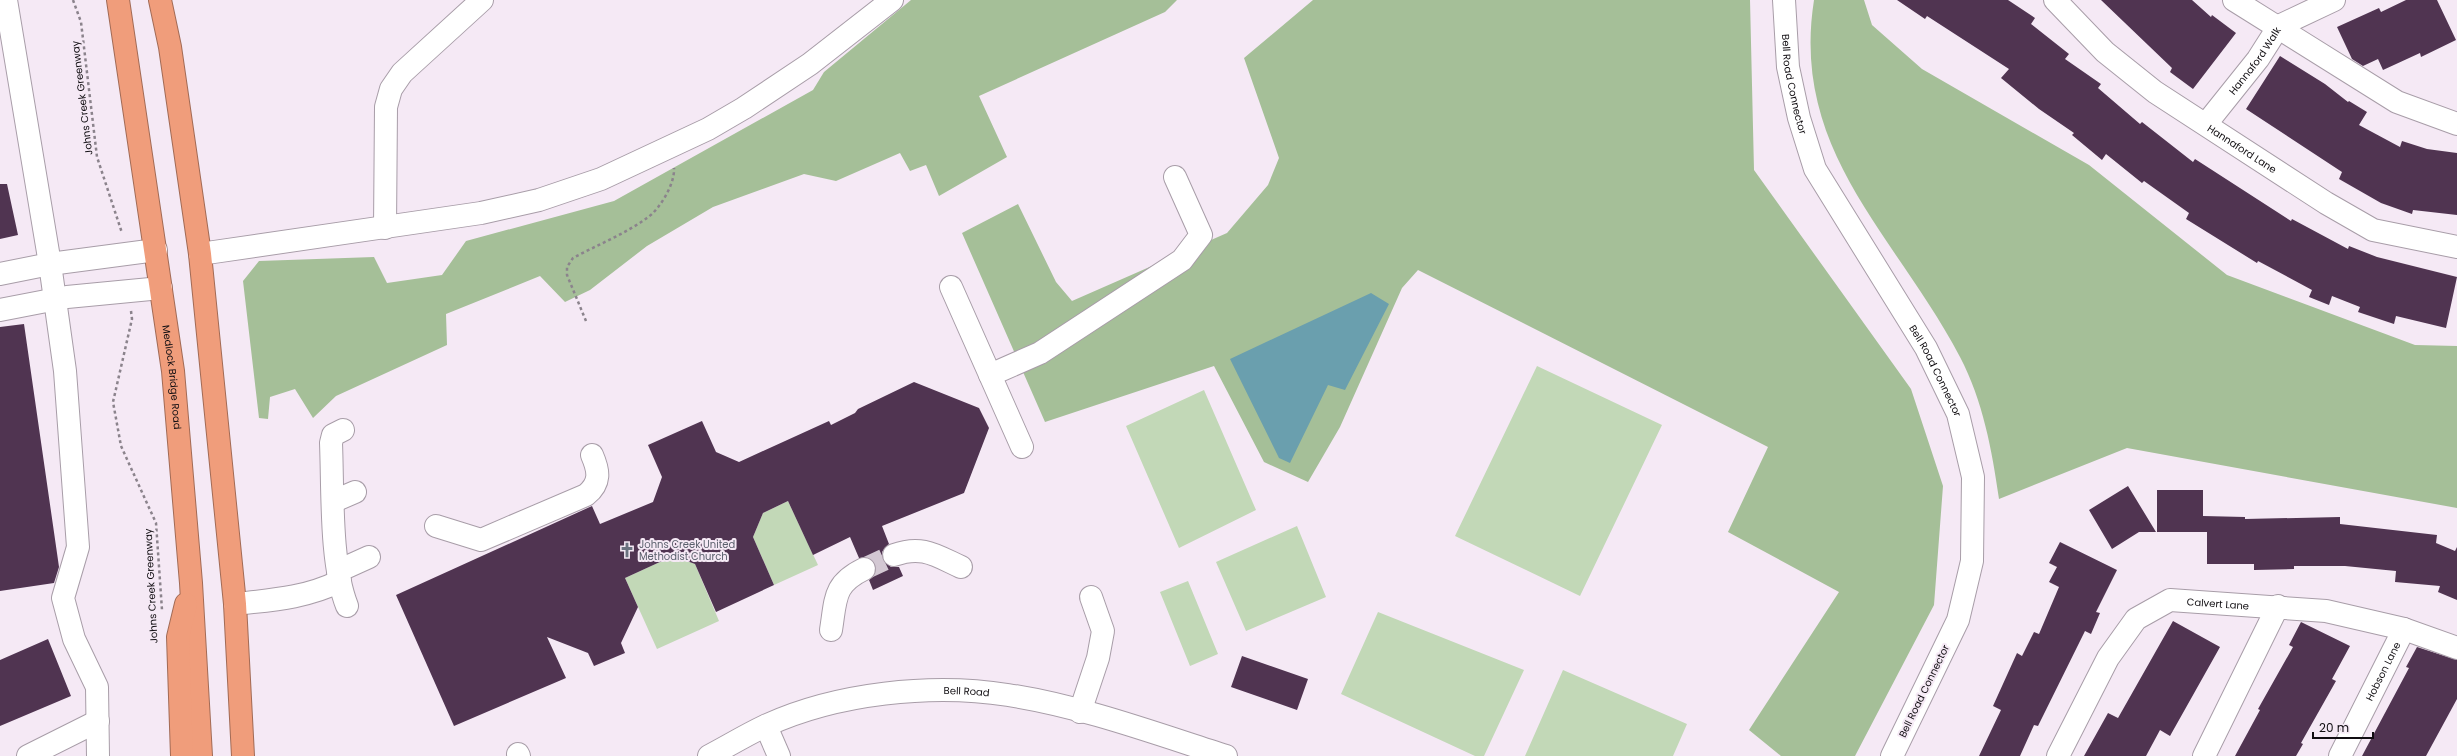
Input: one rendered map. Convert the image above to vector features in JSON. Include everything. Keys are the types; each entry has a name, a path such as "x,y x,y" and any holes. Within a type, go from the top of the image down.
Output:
{"highway":[{"name":"Medlock Bridge Road","path":"118,0 173,370 191,583 201,756"},
{"path":"160,0 170,47 200,254 235,604 243,756"},
{"path":"182,756 178,637 191,583"}],"street":[{"path":"6,0 50,264 65,371 78,547 63,598 74,639 97,687 98,756"},
{"path":"385,228 386,107 391,89 402,73 482,0"},
{"path":"200,254 480,213 540,200 602,179 708,129 772,90 810,64 892,0"},
{"name":"Bell Road Connector","path":"1784,0 1788,67 1799,118 1815,170 1926,348 1958,414 1973,477 1972,562 1958,620 1892,756"},
{"name":"Hannaford Lane","path":"2055,0 2105,52 2154,92 2206,124 2326,203 2373,230 2457,247"},
{"path":"2234,0 2397,102 2457,124"},
{"name":"Hannaford Walk","path":"2206,124 2258,59 2277,28 2334,0"},
{"path":"990,375 1040,353 1182,260 1202,235 1175,177"},
{"path":"0,274 50,264 156,250"},
{"path":"951,287 1022,447"},
{"path":"0,310 55,299 130,290 162,288"},
{"path":"342,430 331,439 339,576 347,606"},
{"path":"436,526 481,540 586,495 595,486 599,473 592,455"},
{"path":"334,501 355,492"},
{"path":"894,555 910,549 932,554 961,567"},
{"path":"235,604 302,596 339,576 369,557"},
{"path":"831,630 837,591 851,575 864,569"},
{"path":"1080,712 1098,658 1103,631 1091,597"},
{"name":"Calvert Lane","path":"2058,756 2108,658 2136,619 2170,600 2326,610 2404,629 2457,648"},
{"path":"2204,756 2278,606"},
{"name":"Hobson Lane","path":"2340,756 2404,629"},
{"name":"Bell Road","path":"709,756 766,726 842,701 928,690 1007,694 1080,712 1226,756"},
{"path":"28,756 98,721"},
{"path":"766,726 779,756"}],"path":[{"name":"Johns Creek Greenway","path":"73,0 81,22 97,157 128,254"},
{"path":"586,321 567,275 567,267 573,258 648,218 664,199 674,173 673,146"},
{"name":"Johns Creek Greenway","path":"130,290 132,319 112,402 121,446 156,523 162,613"}],"green space":[{"path":"911,0 1177,0 1165,12 979,96 1007,157 939,196 926,165 910,171 900,153 836,181 804,174 713,207 647,246 590,290 565,302 540,276 446,314 447,345 336,396 313,418 295,389 270,397 268,419 259,418 243,281 259,261 374,257 387,283 442,275 466,241 614,201 813,90 824,72"},
{"path":"1313,0 1750,0 1754,170 1911,389 1943,486 1934,605 1855,756 1781,756 1749,730 1839,592 1728,532 1768,447 1418,270 1402,288 1340,427 1308,482 1264,462 1214,366 1045,422 962,233 1018,204 1056,282 1072,301 1227,233 1268,185 1279,158 1244,58"},
{"path":"1814,0 1864,0 1872,25 1922,69 2089,165 2227,275 2415,345 2457,346 2457,508 2127,448 1999,499 1986,426 1975,391 1960,357 1934,313 1879,231 1854,190 1833,148 1818,103 1811,54"},
{"path":"1537,366 1662,425 1580,596 1455,536"},
{"path":"1204,390 1256,510 1179,548 1126,426"},
{"path":"788,501 818,565 774,585 753,537 763,513"},
{"path":"1297,526 1326,597 1246,631 1216,562"},
{"path":"673,556 695,564 719,621 657,649 625,578"},
{"path":"1188,581 1218,654 1190,666 1160,592"},
{"path":"1378,612 1524,670 1484,756 1475,756 1341,694"},
{"path":"1563,670 1687,724 1673,756 1525,756"}],"water":[{"path":"1371,293 1389,304 1345,390 1328,385 1290,463 1279,458 1230,359"}],"building":[{"path":"1897,0 2008,0 2035,18 2031,24 2069,54 2065,59 2101,84 2098,88 2140,124 2142,122 2193,162 2195,159 2291,221 2292,219 2348,249 2349,246 2377,257 2457,277 2446,328 2396,316 2394,324 2358,312 2360,307 2332,296 2329,305 2309,297 2312,290 2258,261 2257,263 2186,219 2189,213 2144,181 2142,183 2106,154 2102,160 2072,135 2074,133 2039,109 2001,78 2009,69 1927,16 1925,19"},
{"path":"2101,0 2192,0 2211,17 2212,15 2236,33 2193,89 2170,72 2172,68"},
{"path":"2406,0 2437,0 2456,40 2421,57 2420,53 2383,70 2378,59 2363,66 2352,59 2337,27 2379,8 2381,12"},
{"path":"2280,56 2325,84 2348,102 2349,101 2367,112 2359,125 2400,147 2402,141 2427,149 2457,153 2457,215 2413,210 2412,214 2381,203 2339,179 2342,172 2246,109"},
{"path":"0,184 7,184 18,235 0,239"},
{"path":"24,324 59,567 54,583 0,591 0,327"},
{"name":"Johns Creek United Methodist Church","path":"914,382 979,408 989,428 964,493 882,526 889,544 882,552 882,559 891,567 899,567 903,576 873,590 869,580 875,575 875,563 870,558 859,558 850,537 813,555 788,501 763,513 753,537 774,585 716,612 695,564 673,556 625,578 638,607 621,643 625,653 594,666 588,653 547,637 566,678 454,726 396,595 592,506 600,524 653,502 662,477 648,445 702,421 716,452 739,462 829,421 831,425 855,413 858,409"},
{"path":"2128,486 2156,532 2139,532 2112,549 2089,510"},
{"path":"2157,490 2203,490 2203,516 2245,517 2245,519 2340,517 2340,524 2437,535 2436,543 2455,551 2457,547 2457,600 2438,592 2440,586 2395,582 2396,571 2345,566 2294,566 2294,569 2254,570 2254,564 2207,564 2207,532 2157,532"},
{"path":"2060,542 2117,570 2096,612 2100,613 2091,634 2085,631 2038,726 2034,725 2020,756 1979,756 2001,710 1993,706 2017,653 2022,656 2034,632 2039,634 2059,587 2049,582 2057,567 2049,563"},
{"path":"2173,621 2220,647 2170,736 2160,730 2146,756 2084,756 2108,713 2118,718"},
{"path":"2301,622 2350,646 2332,679 2336,681 2301,743 2303,744 2296,756 2235,756 2260,710 2258,709 2293,647 2289,645"},
{"path":"48,639 71,696 0,726 0,660"},
{"path":"2417,647 2457,660 2457,699 2426,756 2362,756 2409,668 2406,667"},
{"path":"1242,656 1308,679 1297,710 1231,687"}],"tunnel":[{"path":"864,569 894,555"}],"place":[{"name":"Johns Creek United Methodist Church","path":"627,550"}]}
